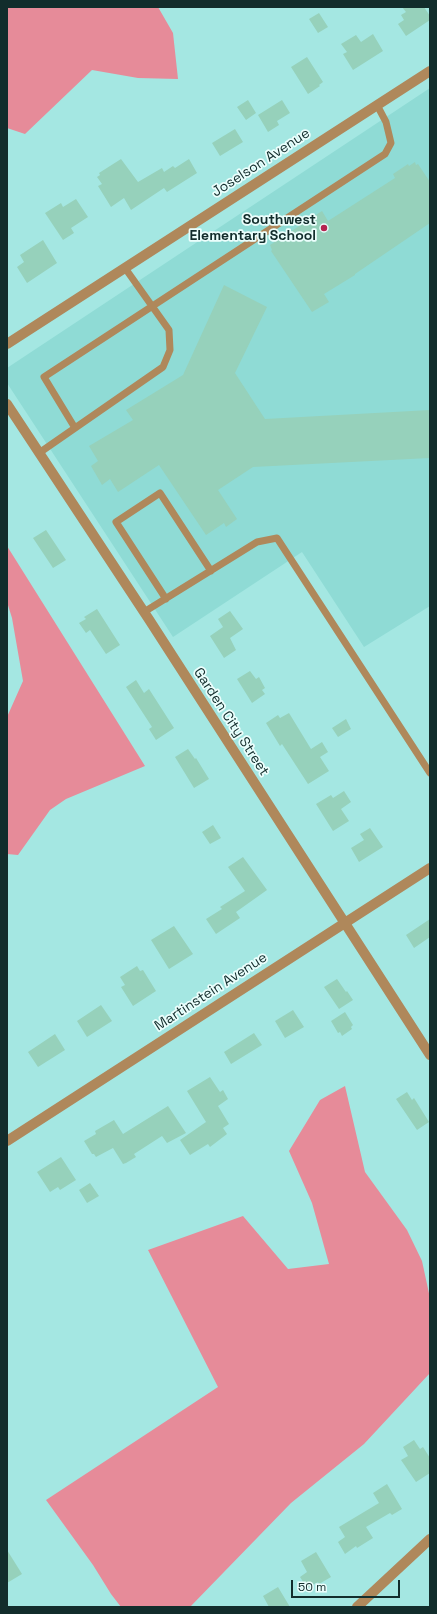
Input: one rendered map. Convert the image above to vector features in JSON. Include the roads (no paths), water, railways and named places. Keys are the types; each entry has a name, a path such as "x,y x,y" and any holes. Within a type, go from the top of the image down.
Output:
{"street":[{"name":"Joselson Avenue","path":"7,344 430,71"},
{"name":"Garden City Street","path":"7,404 144,612 430,1056"},
{"name":"Martinstein Avenue","path":"7,1140 430,868"},
{"path":"357,1607 430,1539"}],"lane":[{"path":"75,428 44,377 385,154 391,143 386,122 377,105"},
{"path":"39,453 163,367 170,350 169,330 125,268"},
{"path":"166,599 116,522 160,493 211,571"},
{"path":"144,612 257,542 277,538 430,773"}],"place":[{"name":"Southwest Elementary School","path":"324,228"}]}
